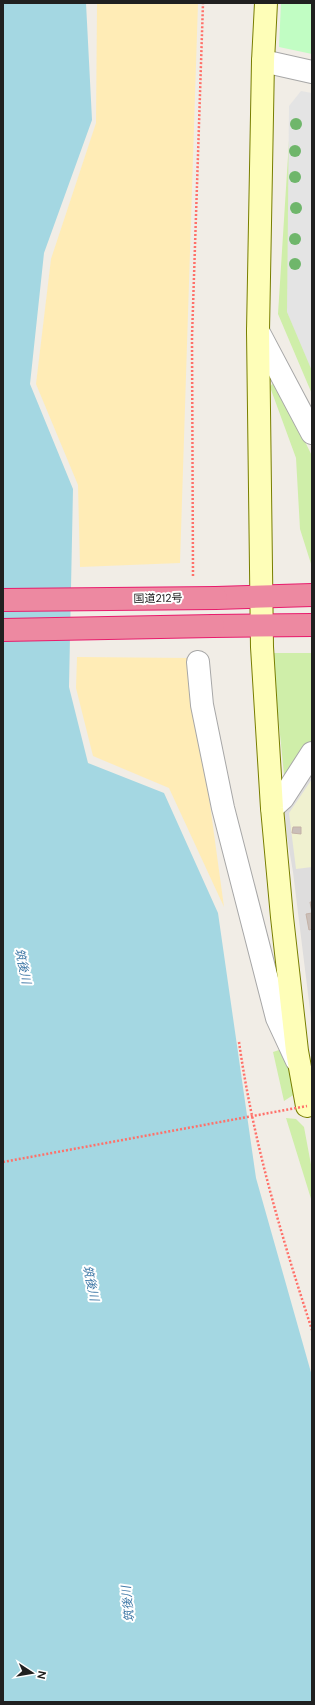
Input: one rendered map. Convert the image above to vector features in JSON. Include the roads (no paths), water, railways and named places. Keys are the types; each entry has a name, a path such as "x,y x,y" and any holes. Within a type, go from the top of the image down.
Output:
{"highway":[{"name":"国道212号","path":"3,600 216,598 312,595"},
{"path":"3,630 312,625"}],"street":[{"path":"266,3 263,61 258,331 263,625 262,646 272,808 304,1059 307,1106"},
{"path":"263,61 312,72"},
{"path":"258,331 312,433"},
{"path":"198,662 202,705 223,808 277,1018 304,1059"},
{"path":"272,808 283,798 312,753"}],"water":[{"name":"筑後川","path":"3,3 86,3 92,120 44,253 30,384 73,489 69,687 88,763 164,793 218,913 256,1178 312,1376 312,1702 3,1702"}]}
